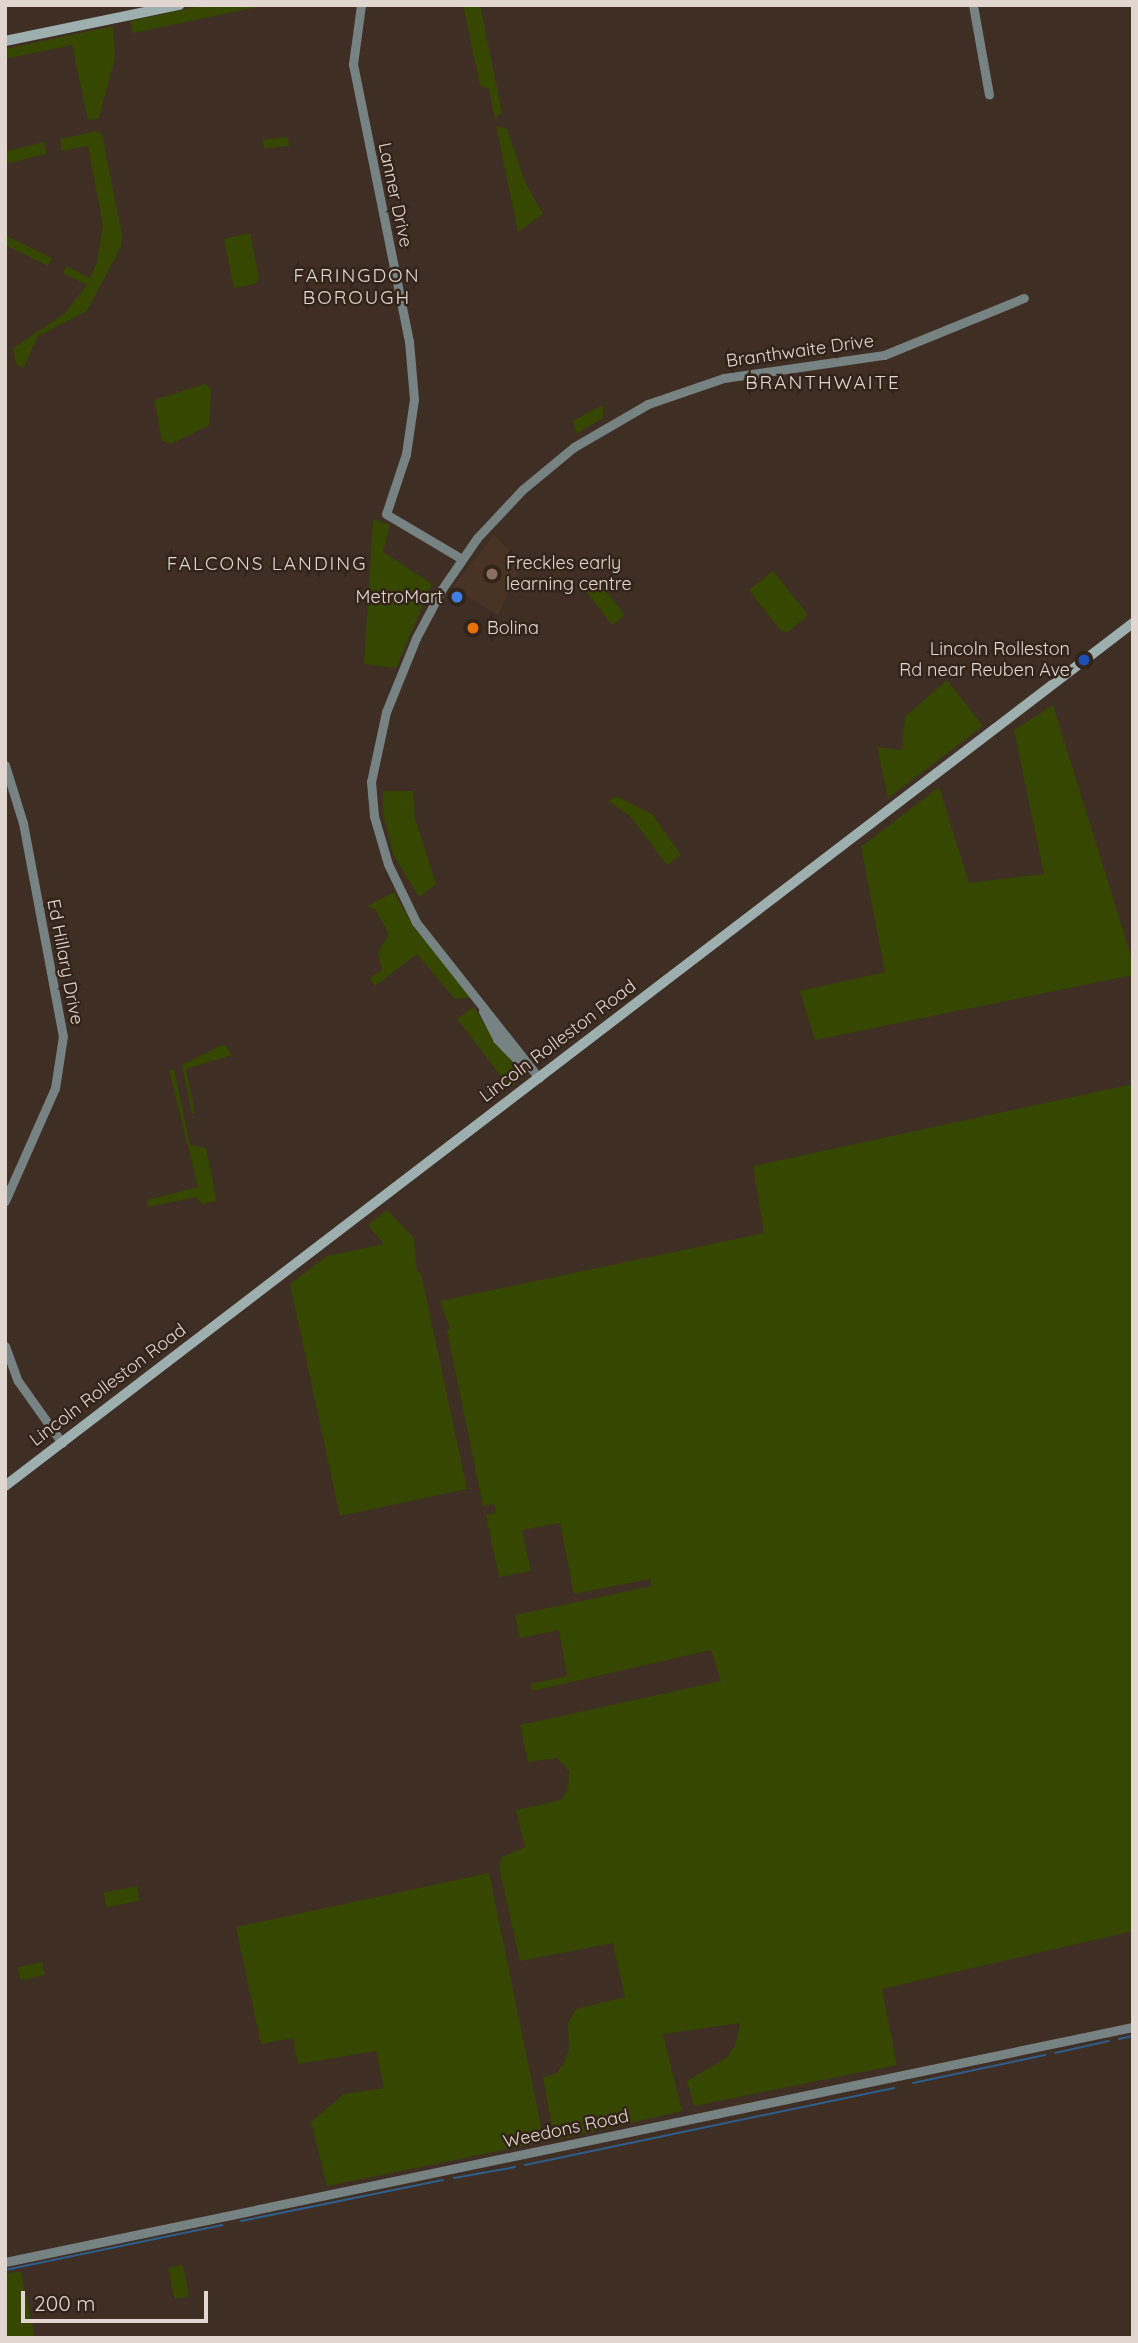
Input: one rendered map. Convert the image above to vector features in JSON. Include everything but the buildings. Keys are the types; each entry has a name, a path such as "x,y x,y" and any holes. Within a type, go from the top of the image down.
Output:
{"main road":[{"path":"5,41 178,5"},
{"name":"Lincoln Rolleston Road","path":"5,1486 1133,623"}],"street":[{"name":"Lanner Drive","path":"360,5 353,64 409,341 414,399 406,454 386,514 462,559"},
{"path":"973,5 989,95"},
{"name":"Branthwaite Drive","path":"537,1079 497,1039 483,1009 411,912 382,847 371,791 378,743 397,680 430,609 462,559 522,489 574,447 648,404 724,377 884,355 1024,298"},
{"name":"Ed Hillary Drive","path":"5,765 23,823 63,1036 55,1088 5,1201"},
{"path":"5,1346 18,1381 62,1443"},
{"name":"Weedons Road","path":"5,2262 1133,2027"}],"shaded area":[{"path":"494,535 522,564 498,615 452,588"}],"green space":[{"path":"206,5 267,5 133,33 130,21"},
{"path":"463,5 480,5 502,112 495,119 489,89 480,85"},
{"path":"113,26 115,58 99,118 88,120 72,45 5,59 5,49"},
{"path":"496,126 507,129 525,182 543,214 518,232"},
{"path":"96,131 102,134 122,235 121,247 87,311 38,336 23,369 16,364 13,348 64,314 87,285 63,273 67,266 90,278 97,262 103,226 88,146 62,151 60,139"},
{"path":"288,137 289,146 264,149 263,140"},
{"path":"44,142 47,154 8,163 5,152"},
{"path":"250,233 259,278 255,284 234,288 224,239"},
{"path":"5,235 52,258 48,266 5,245"},
{"path":"205,384 211,389 209,425 171,444 162,441 154,400"},
{"path":"603,405 603,418 576,434 573,421"},
{"path":"373,519 390,525 383,552 432,584 396,668 364,664"},
{"path":"773,571 808,615 788,632 781,631 749,590"},
{"path":"599,582 625,615 612,625 586,592"},
{"path":"947,680 983,726 888,798 877,747 902,750 905,717"},
{"path":"1053,705 1133,962 1133,975 815,1040 800,991 885,972 861,847 939,787 969,883 1044,874 1014,730"},
{"path":"383,791 413,791 415,818 436,884 419,897 393,854 383,812"},
{"path":"616,796 652,814 681,855 667,865 630,816 608,801"},
{"path":"394,892 415,929 473,997 455,999 417,954 375,986 370,978 382,970 378,953 389,934 375,909 367,906"},
{"path":"474,1007 497,1045 525,1075 510,1088 457,1019"},
{"path":"224,1044 232,1055 186,1069 195,1113 192,1114 182,1065"},
{"path":"174,1069 190,1145 206,1148 217,1201 202,1204 196,1197 148,1207 147,1200 198,1187 169,1070"},
{"path":"1133,1084 1133,1931 882,1989 897,2065 694,2106 687,2081 726,2058 735,2046 740,2023 663,2034 682,2111 560,2139 553,2133 543,2078 557,2073 564,2063 569,2050 568,2023 576,2009 625,1997 613,1943 520,1961 499,1867 502,1857 525,1847 516,1810 561,1800 568,1790 569,1771 557,1758 528,1762 520,1725 721,1681 711,1650 532,1691 530,1684 567,1676 559,1630 520,1638 515,1615 652,1586 650,1579 574,1594 560,1523 522,1530 531,1571 499,1577 486,1515 496,1513 494,1504 483,1506 447,1331 450,1328 440,1301 764,1233 753,1166"},
{"path":"387,1210 414,1238 417,1271 421,1273 467,1489 340,1516 290,1284 327,1256 384,1244 368,1225"},
{"path":"489,1873 543,2136 533,2144 327,2186 311,2122 344,2094 384,2088 376,2051 298,2064 293,2038 261,2044 236,1927"},
{"path":"137,1886 140,1901 106,1907 104,1892"},
{"path":"42,1962 45,1975 21,1980 18,1968"},
{"path":"183,2265 189,2296 174,2299 168,2268"},
{"path":"21,2271 35,2338 5,2338 5,2274"}],"waterway":[{"path":"1119,2039 1133,2036"},
{"path":"1055,2053 1109,2041"},
{"path":"913,2083 1045,2055"},
{"path":"525,2165 894,2088"},
{"path":"454,2178 515,2167"},
{"path":"241,2221 443,2180"},
{"path":"5,2270 222,2225"}],"place":[{"name":"Freckles early learning centre","path":"492,574"},
{"name":"MetroMart","path":"457,597"},
{"name":"Bolina","path":"473,628"},
{"name":"Lincoln Rolleston Rd near Reuben Ave","path":"1084,660"}],"district":[{"name":"FARINGDON BOROUGH","path":"357,287"},
{"name":"BRANTHWAITE","path":"823,383"},
{"name":"FALCONS LANDING","path":"267,564"}]}
